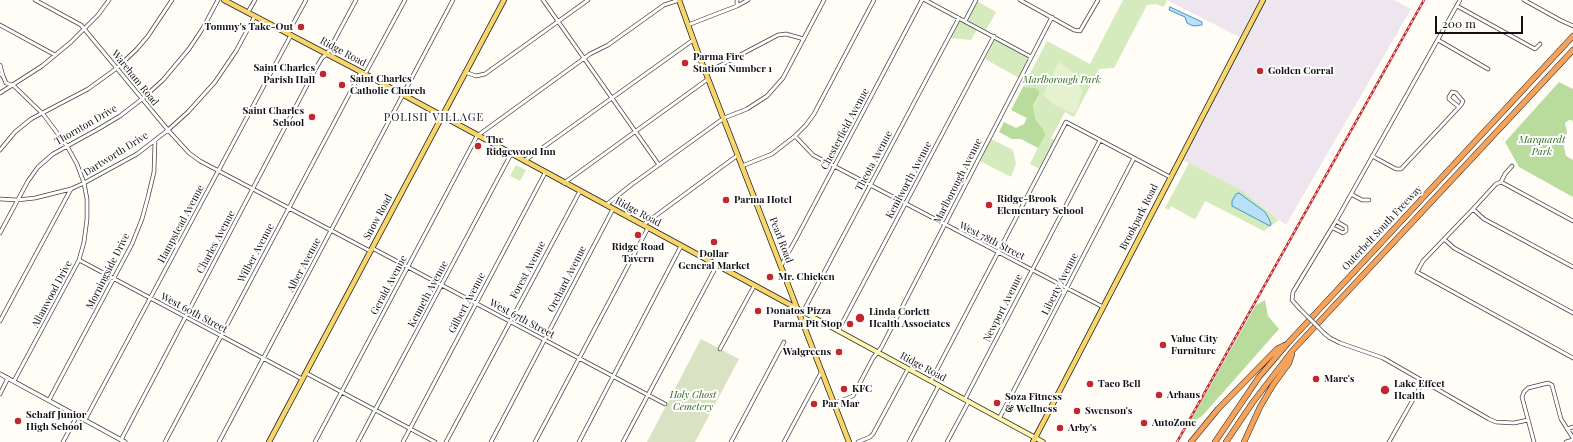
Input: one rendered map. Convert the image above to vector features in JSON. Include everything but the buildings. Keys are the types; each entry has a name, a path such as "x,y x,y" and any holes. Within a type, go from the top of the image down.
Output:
{"highway":[{"name":"Outerbelt South Freeway","path":"1215,442 1259,377 1288,343 1573,36"},
{"name":"Outerbelt South Freeway","path":"1226,442 1249,408 1293,350 1573,50"},
{"path":"1191,442 1218,409 1277,349 1288,343"},
{"path":"1244,442 1260,407 1273,385 1289,363 1293,350"}],"main road":[{"name":"Ridge Road","path":"224,0 363,73 800,311 1000,417 1034,440 1043,442"},
{"name":"Snow Road","path":"269,442 504,0"},
{"name":"Pearl Road","path":"679,0 693,40 800,311 833,404 849,442"},
{"name":"Brookpark Road","path":"1034,440 1263,0"}],"street":[{"name":"Wareham Road","path":"35,0 82,26 168,130 189,153 200,161 219,171"},
{"path":"0,93 42,66 56,55 98,15 109,0"},
{"path":"0,150 15,132 32,119 88,89 117,68 148,36 172,0"},
{"name":"Thornton Drive","path":"0,233 17,200 38,166 53,154 100,128 142,99 163,80 189,49 203,28 218,0"},
{"path":"248,12 255,0"},
{"name":"Hampstead Avenue","path":"85,420 219,171 306,0"},
{"name":"Charles Avenue","path":"118,440 322,58 327,54 356,0"},
{"name":"Wilber Avenue","path":"165,442 288,208 405,0"},
{"name":"Alber Avenue","path":"219,442 453,0"},
{"path":"542,0 659,165"},
{"path":"465,72 476,76 485,74 588,0"},
{"path":"477,136 583,59 608,46 664,6 679,0"},
{"path":"737,0 737,6"},
{"path":"688,24 737,6 748,0"},
{"path":"606,206 631,185 724,118 747,109 767,96 783,78 824,0"},
{"path":"742,166 772,154 795,136 814,114 874,0"},
{"path":"924,0 1031,57"},
{"name":"Chesterfield Avenue","path":"781,266 924,0"},
{"path":"965,21 976,0"},
{"path":"1020,0 1074,30 1080,31 1098,0"},
{"path":"1460,0 1336,221 1292,294 1293,302 1325,334 1340,343 1383,358 1418,377 1422,382 1496,422 1516,424 1528,420"},
{"path":"1524,0 1573,26"},
{"path":"1457,6 1535,49 1540,44"},
{"name":"Dartworth Drive","path":"0,199 17,200 36,198 71,189 84,184 137,154 168,130 215,82 236,51 255,16"},
{"name":"Marlborough Avenue","path":"833,404 853,396 873,358 878,352 1052,17"},
{"name":"Theota Avenue","path":"800,311 870,185 959,18"},
{"path":"0,26 56,55"},
{"path":"706,73 778,35 786,34 804,39"},
{"name":"Kenilworth Avenue","path":"838,331 994,36"},
{"path":"524,161 693,40"},
{"path":"1438,40 1488,69"},
{"name":"Allanwood Drive","path":"0,65 2,75 6,83 14,86 43,114 67,146 77,164 84,184 87,199 87,219 84,242 79,260 14,381"},
{"path":"564,183 708,79"},
{"path":"1372,156 1396,169 1401,169 1458,107 1463,101 1456,93 1452,92 1448,96 1449,99 1458,107"},
{"path":"931,381 1066,122 1170,177"},
{"name":"Gerald Avenue","path":"315,442 477,136"},
{"name":"West 78th Street","path":"795,136 813,154 834,166 1103,307"},
{"name":"Morningside Drive","path":"49,400 115,279 132,244 142,219 154,172 155,140"},
{"name":"Newport Avenue","path":"947,442 1032,270 1100,140"},
{"name":"Kenneth Avenue","path":"358,442 511,154"},
{"path":"643,225 738,155"},
{"name":"Liberty Avenue","path":"1000,417 1134,158"},
{"path":"1512,166 1505,174 1501,182 1496,184 1423,261 1417,272 1573,358"},
{"name":"West 67th Street","path":"219,171 331,230 408,267 665,404"},
{"name":"Gilbert Avenue","path":"403,442 545,173"},
{"path":"1501,182 1573,221"},
{"path":"0,321 71,189"},
{"name":"Forest Avenue","path":"446,442 580,191"},
{"path":"1351,194 1362,200 1369,200"},
{"path":"1473,208 1484,219 1573,267"},
{"name":"Orchard Avenue","path":"491,442 613,209"},
{"path":"1332,228 1343,233 1346,231 1346,227 1336,221"},
{"path":"535,442 648,228"},
{"path":"1444,239 1454,248 1573,313"},
{"path":"579,442 682,246"},
{"name":"West 60th Street","path":"79,260 302,379"},
{"path":"623,442 717,265"},
{"path":"720,349 754,286"},
{"path":"733,442 784,342"},
{"path":"858,442 870,437 873,434 908,368"},
{"path":"784,442 822,370"},
{"path":"306,373 435,442"},
{"path":"0,374 85,420 118,440 125,442"},
{"path":"0,394 8,378"},
{"path":"1389,442 1422,382"},
{"path":"1534,442 1522,397 1528,388 1548,383 1552,385 1561,419 1573,439 1566,442"},
{"path":"909,442 939,385"},
{"path":"64,442 77,416"},
{"path":"1567,429 1573,427"}],"shaded area":[{"path":"1167,0 1261,0 1241,38"},
{"path":"1265,0 1394,0 1411,9 1286,225 1243,191 1182,160"}],"green space":[{"name":"Marlborough Park","path":"1123,0 1167,0 1164,7 1156,4 1147,5 1114,68 1099,69 1074,117 1065,112 1051,138 1055,140 1040,169 1030,164 1044,135 1024,124 1039,96 1023,87 1047,41 1090,64"},
{"path":"977,1 996,12 986,30 967,20"},
{"path":"960,20 977,30 971,40 950,38"},
{"path":"995,39 1030,57 1019,78 985,59"},
{"path":"1059,62 1075,74 1082,91 1077,111 1072,113 1053,104 1043,95"},
{"name":"Marquardt Park","path":"1559,82 1573,89 1573,122 1572,120 1569,120 1565,123 1567,132 1564,147 1566,156 1573,160 1573,197 1519,167 1505,142"},
{"path":"1023,87 1035,88 1039,91 1039,95 1033,106 1035,119 1043,129 1045,135 1038,148 1021,139 1012,139 999,132 1004,122 1016,128 1024,124 1027,118 1011,110"},
{"path":"991,139 1013,150 1016,164 1011,177 980,161"},
{"path":"1189,163 1243,191 1279,220 1264,231 1205,201 1194,219 1171,206 1169,210 1165,208","holes":["1239,193 1265,212 1271,224 1258,220 1232,206 1232,201 1236,194"]},
{"path":"516,165 526,170 520,181 510,176"},
{"path":"1265,300 1268,316 1279,329 1203,415 1187,427 1256,305"},
{"name":"Holy Ghost Cemetery","path":"701,339 739,359 695,442 647,442"}],"water":[{"path":"1170,7 1202,22 1202,25 1194,26 1187,23 1185,17 1169,10"},
{"path":"1239,193 1265,212 1271,224 1270,226 1232,206 1232,201 1236,194"}],"railway":[{"path":"1177,442 1424,0"}],"place":[{"name":"Tommy's Take-Out","path":"301,27"},
{"name":"Parma Fire Station Number 1","path":"685,63"},
{"name":"Golden Corral","path":"1260,71"},
{"name":"Saint Charles Parish Hall","path":"323,74"},
{"name":"Saint Charles Catholic Church","path":"342,85"},
{"name":"Saint Charles School","path":"312,117"},
{"name":"The Ridgewood Inn","path":"478,146"},
{"name":"Parma Hotel","path":"726,200"},
{"name":"Ridge-Brook Elementary School","path":"989,205"},
{"name":"Ridge Road Tavern","path":"638,235"},
{"name":"Dollar General Market","path":"714,242"},
{"name":"Mr. Chicken","path":"770,277"},
{"name":"Donatos Pizza","path":"758,311"},
{"name":"Linda Corlett Health Associates","path":"860,318"},
{"name":"Parma Pit Stop","path":"850,324"},
{"name":"Value City Furniture","path":"1163,345"},
{"name":"Walgreens","path":"839,352"},
{"name":"Marc's","path":"1316,379"},
{"name":"Taco Bell","path":"1090,384"},
{"name":"KFC","path":"844,389"},
{"name":"Lake Effect Health","path":"1385,390"},
{"name":"Arhaus","path":"1159,395"},
{"name":"Soza Fitness & Wellness","path":"997,403"},
{"name":"Par Mar","path":"814,404"},
{"name":"Swenson's","path":"1077,411"},
{"name":"Schaff Junior High School","path":"18,421"},
{"name":"AutoZone","path":"1144,423"},
{"name":"Arby's","path":"1060,428"}],"district":[{"name":"POLISH VILLAGE","path":"434,118"}]}
